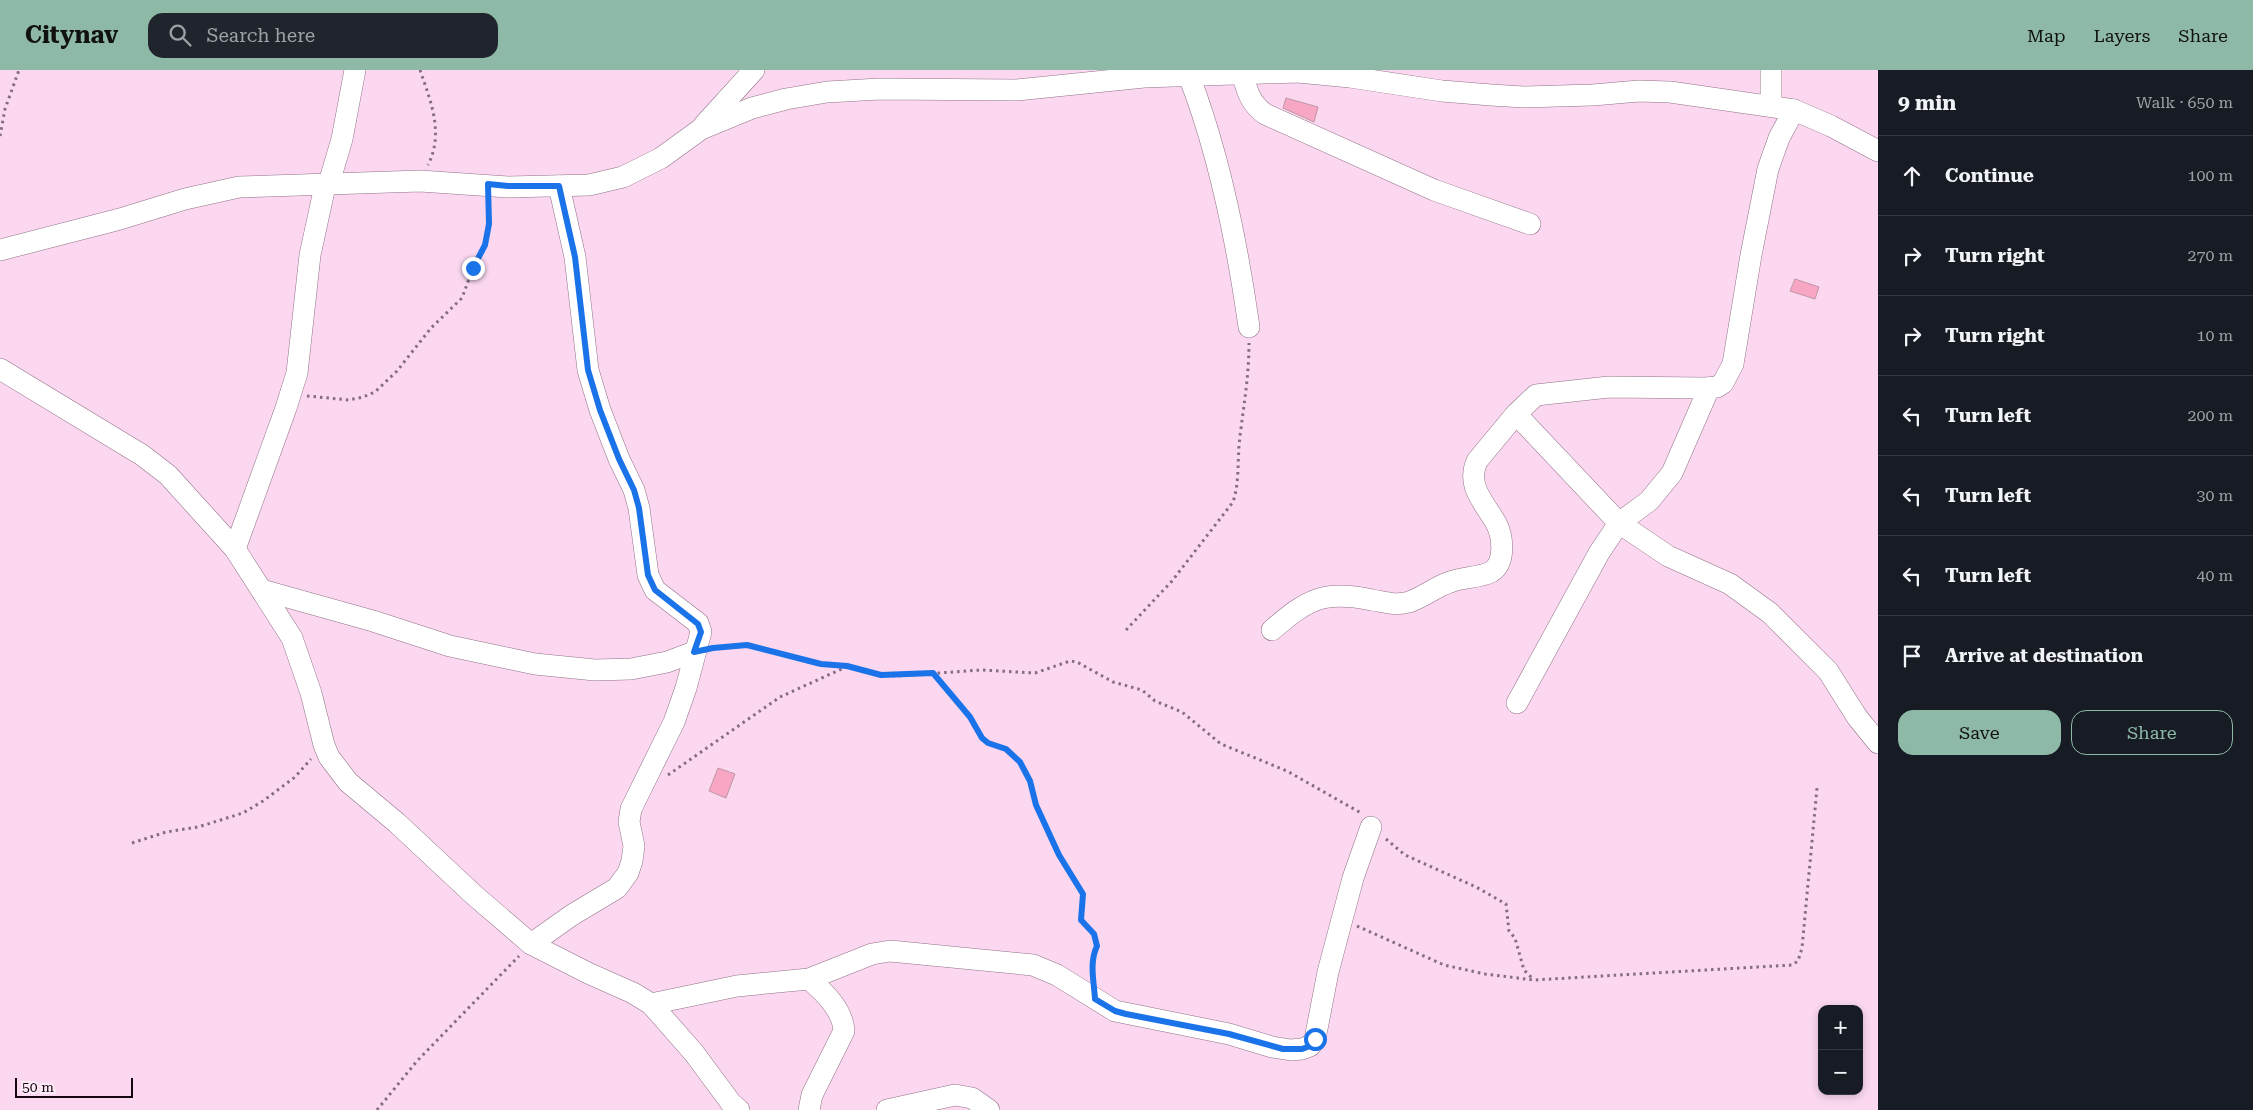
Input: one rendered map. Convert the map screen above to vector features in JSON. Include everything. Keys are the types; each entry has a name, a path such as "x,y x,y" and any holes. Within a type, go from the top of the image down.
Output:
{"street":[{"path":"235,549 291,394 296,373 315,227 325,186 329,183 342,139 355,70"},
{"path":"0,250 217,191 269,185 420,181 508,186 590,185 622,177 661,158 701,129 754,70"},
{"path":"1771,70 1771,106"},
{"path":"701,129 752,108 786,98 827,92 880,89 1017,90 1144,77 1298,72 1442,91 1524,97 1594,95 1639,91 1670,92 1794,110 1831,126 1878,151"},
{"path":"1242,73 1249,98 1255,107 1265,114 1434,190 1530,224"},
{"path":"1189,76 1205,118 1218,167 1242,275 1249,327"},
{"path":"1272,630 1293,612 1316,598 1354,596 1392,605 1420,598 1450,582 1490,572 1498,564 1500,558 1500,538 1496,524 1482,504 1475,488 1473,469 1477,461 1516,414 1536,395 1548,392 1609,386 1709,388 1723,383 1734,364 1751,254 1768,169 1779,138 1794,110"},
{"path":"532,944 572,915 617,888 628,873 634,846 629,822 631,809 674,722 686,688 694,652 701,632 698,624 655,590 648,575 639,508 634,490 619,459 600,410 588,370 575,257 559,186"},
{"path":"0,369 142,455 168,475 235,549 292,638 311,693 324,745 329,757 348,782 429,852 474,895 532,944 588,974 633,993 651,1004 694,1053 731,1103 739,1110"},
{"path":"1517,703 1600,553 1620,523 1649,501 1672,473 1709,388"},
{"path":"1516,414 1620,523 1668,556 1730,584 1770,613 1828,671 1875,734"},
{"path":"262,590 373,621 450,646 535,664 595,670 631,669 667,662 694,652"},
{"path":"651,1004 737,986 809,979 872,954 890,951 1033,965 1057,974 1115,1011 1229,1034 1272,1047 1302,1049 1310,1046 1315,1039 1328,972 1353,878 1371,827"},
{"path":"809,979 824,992 843,1023 844,1031 812,1095 809,1110"},
{"path":"886,1110 954,1095 964,1096 979,1107"}],"path":[{"path":"0,136 5,109 19,70"},
{"path":"420,70 434,109 436,134 434,154 420,181"},
{"path":"291,394 324,400 349,400 375,392 397,371 430,328 465,294 473,268 485,245 489,224 488,184"},
{"path":"1126,630 1172,581 1233,502 1249,375 1249,327"},
{"path":"694,652 747,645 821,664 847,666 881,675 981,670 1035,673 1070,661 1077,662 1113,682 1142,690 1155,701 1175,708 1193,720 1222,744 1287,771 1360,812 1371,827 1405,855 1476,887 1506,904 1509,931 1515,938 1524,970 1534,980"},
{"path":"642,786 671,773 780,697 847,666"},
{"path":"933,673 970,717 982,738 988,743 1000,746 1012,753 1020,762 1030,781 1036,805 1059,855 1083,894 1081,920 1094,934 1097,946 1093,956 1092,967 1095,999"},
{"path":"132,843 166,832 198,827 244,812 263,801 295,777 324,745"},
{"path":"1343,919 1444,965 1485,974 1534,980 1779,968 1792,965 1798,962 1802,948 1818,788"},
{"path":"379,1109 417,1062 532,944"}],"building":[{"path":"1286,98 1318,107 1314,122 1283,108"},
{"path":"1795,279 1819,287 1815,299 1790,291"},
{"path":"718,768 735,774 726,798 709,791"}],"route":[{"path":"473,268 485,245 489,224 488,184 559,186 575,257 588,370 600,410 619,459 634,490 639,508 648,575 655,590 698,624 701,632 694,652 747,645 821,664 847,666 881,675 896,676 933,673 970,717 982,738 988,743 1000,746 1012,753 1020,762 1030,781 1036,805 1059,855 1083,894 1081,920 1094,934 1097,946 1093,956 1092,967 1095,999 1115,1011 1126,1014 1145,1016 1229,1034 1283,1049 1302,1049 1310,1046 1315,1039"}]}
